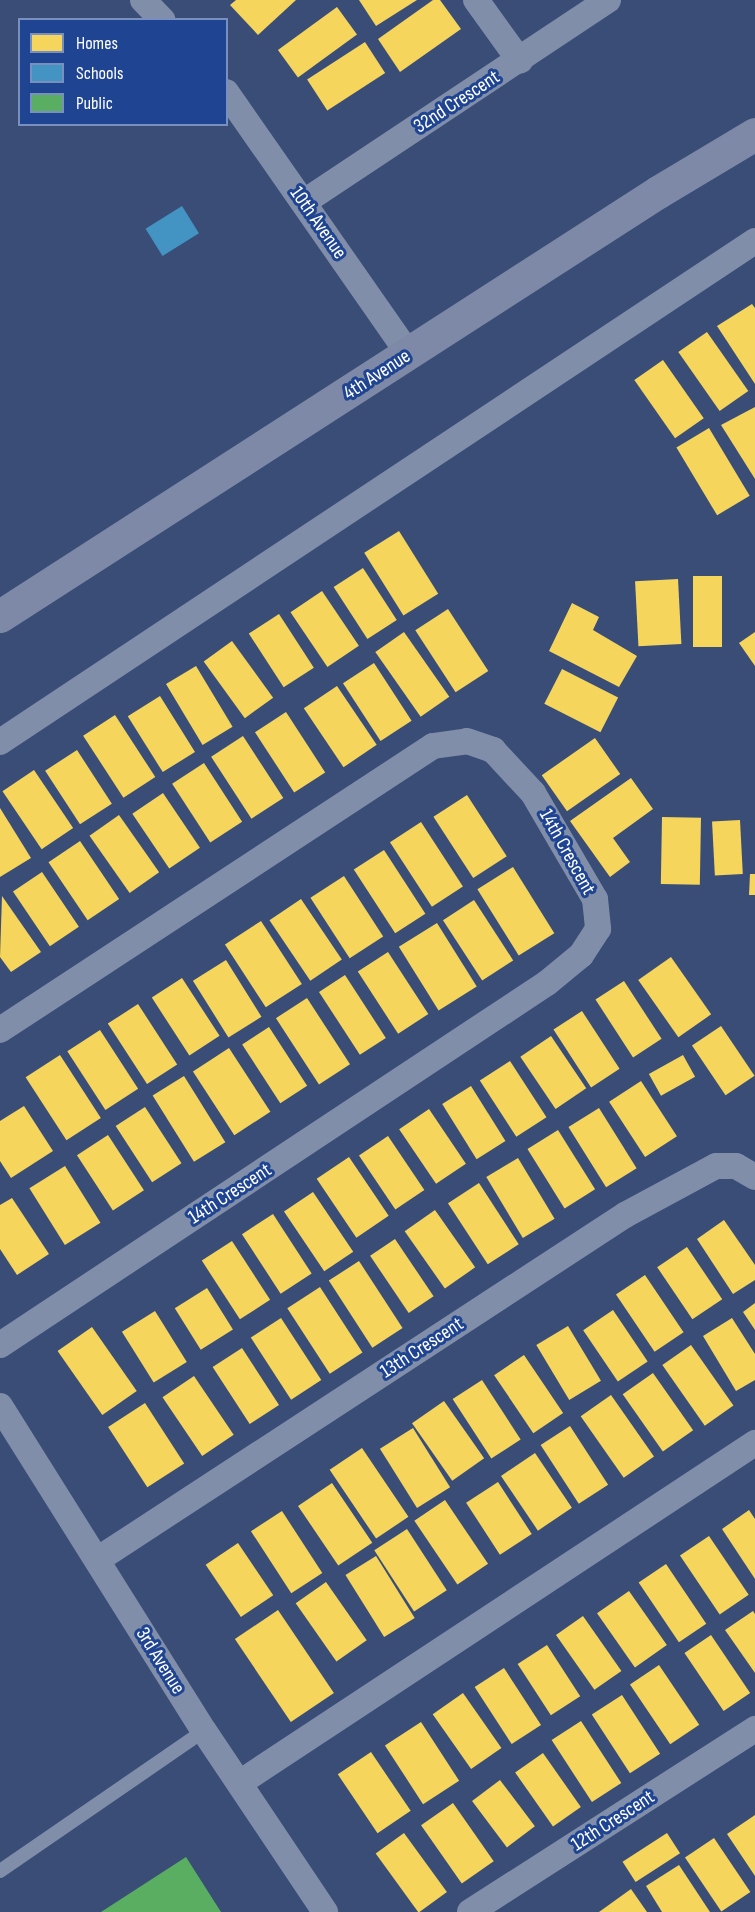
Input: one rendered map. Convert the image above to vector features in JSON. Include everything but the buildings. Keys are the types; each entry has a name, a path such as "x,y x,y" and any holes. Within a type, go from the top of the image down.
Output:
{"street":[{"path":"143,0 160,18"},
{"path":"476,0 520,61"},
{"name":"32nd Crescent","path":"304,202 520,61 608,0"},
{"name":"10th Avenue","path":"228,95 410,354"},
{"name":"4th Avenue","path":"0,616 755,134"},
{"path":"0,742 755,241"},
{"name":"14th Crescent","path":"0,1030 433,746 466,741 492,750 533,793 595,899 598,929 581,955 547,983 0,1345"},
{"name":"13th Crescent","path":"97,1560 625,1215 716,1166 736,1166 755,1177"},
{"name":"3rd Avenue","path":"0,1406 204,1731 241,1782 325,1912"},
{"path":"241,1782 755,1443"},
{"name":"12th Crescent","path":"470,1912 755,1729"}],"lane":[{"path":"0,1871 204,1731"}]}
